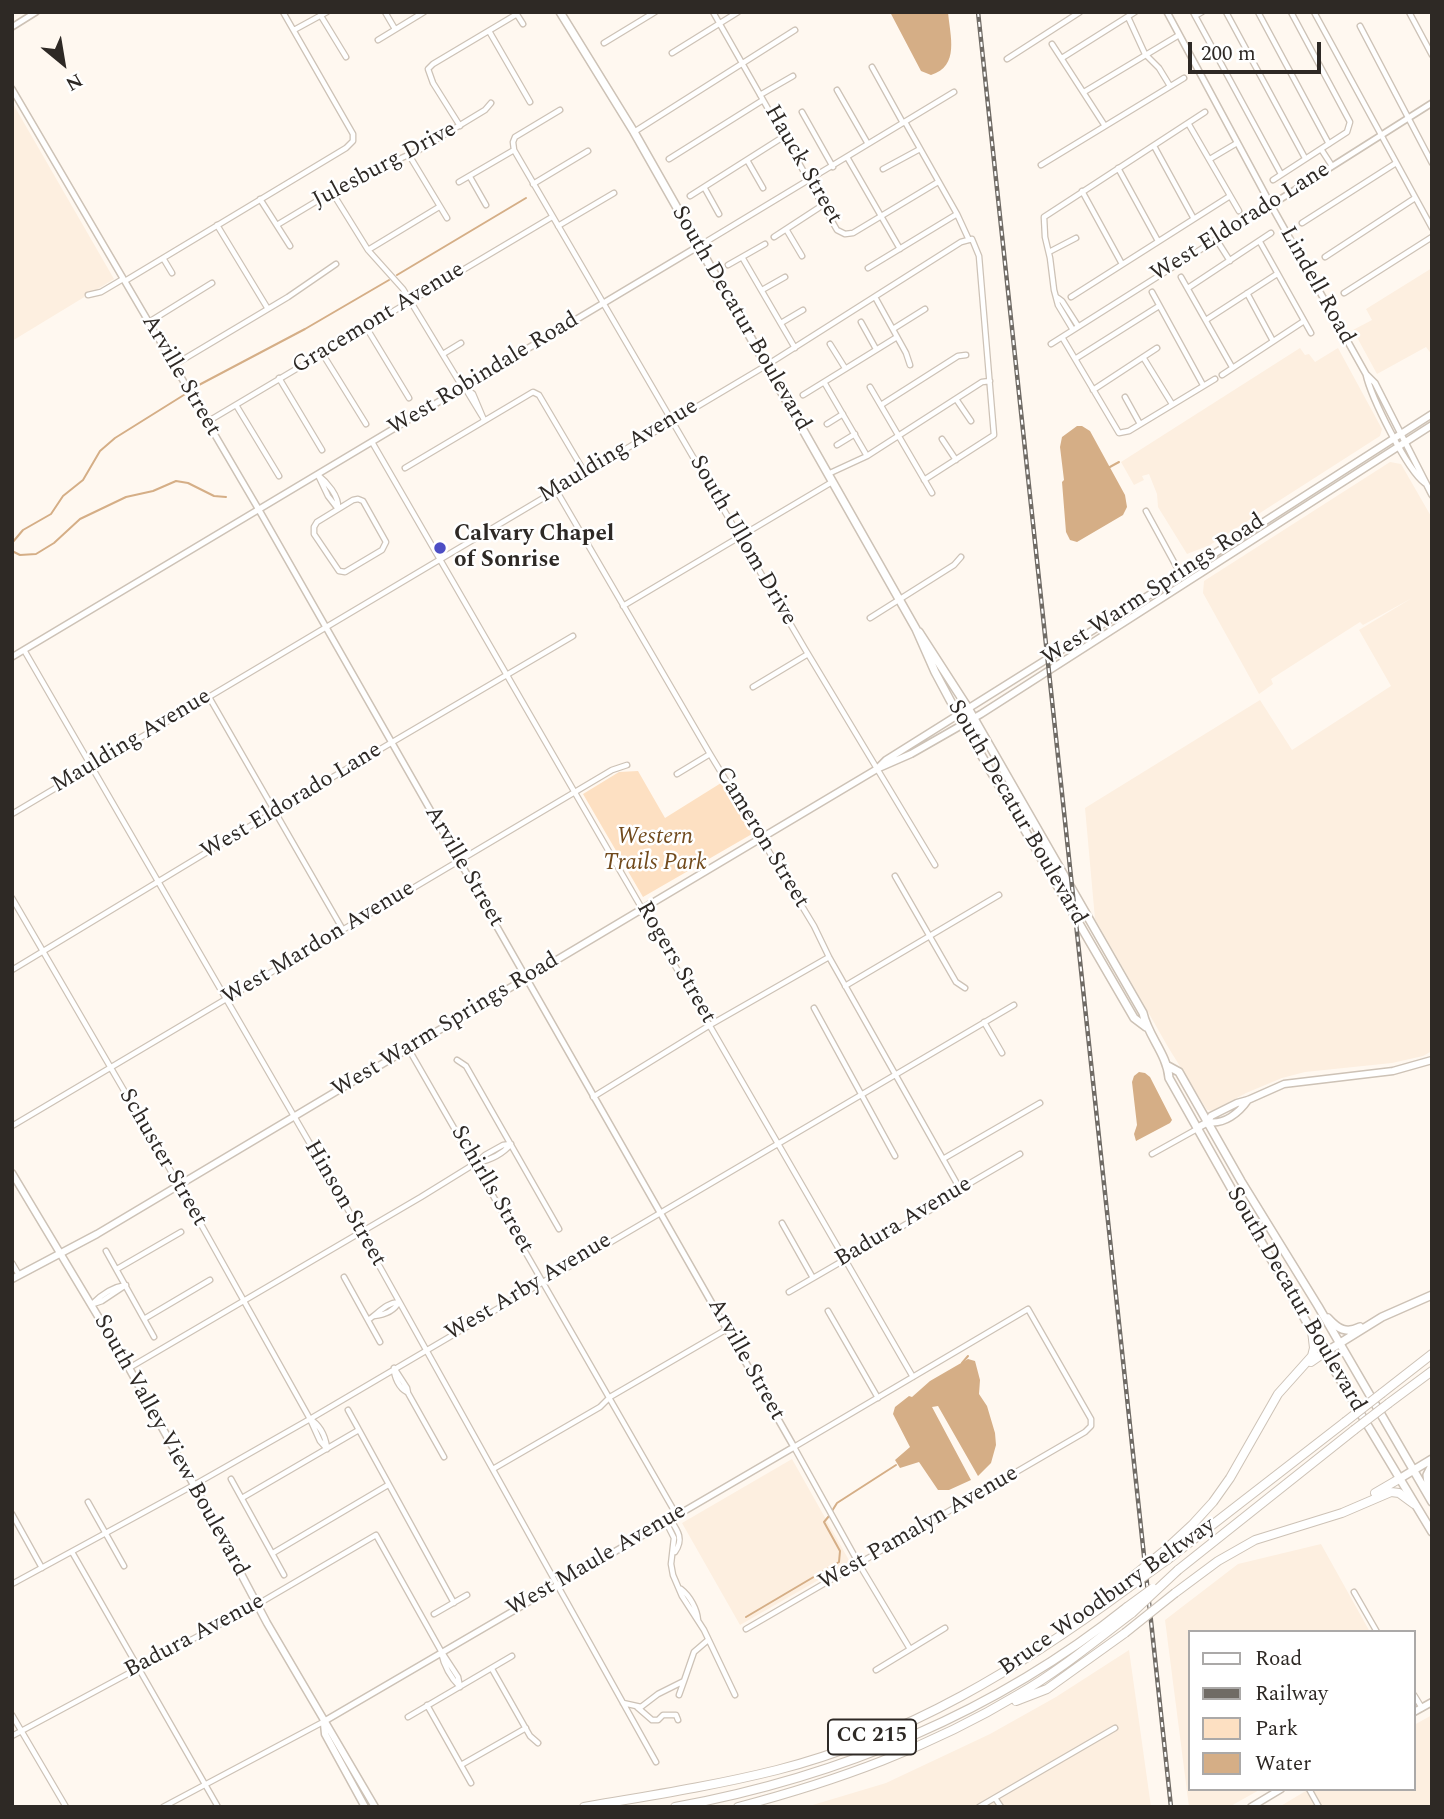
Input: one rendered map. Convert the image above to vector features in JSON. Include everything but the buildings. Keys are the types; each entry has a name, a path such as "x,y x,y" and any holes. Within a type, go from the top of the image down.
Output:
{"highway":[{"path":"1128,1585 1192,1525 1222,1491 1267,1411 1313,1353 1312,1331"},
{"path":"1300,1370 1324,1353"},
{"name":"Bruce Woodbury Beltway","path":"584,1807 779,1770 841,1750 934,1711 986,1684 1087,1619 1128,1585 1167,1560 1432,1354"},
{"name":"Bruce Woodbury Beltway","path":"675,1807 809,1776 891,1746 976,1706 1129,1610 1432,1371"},
{"path":"1355,1507 1399,1479"},
{"path":"991,1710 1047,1689 1218,1561 1255,1540 1334,1516 1394,1491 1414,1504"},
{"name":"CC 215","path":"738,1807 823,1783 937,1738 1036,1684 1129,1610"}],"main road":[{"name":"South Decatur Boulevard","path":"564,14 767,365 899,601 947,672 1143,1013 1146,1027 1168,1066 1169,1078 1324,1353 1432,1532"},
{"name":"West Warm Springs Road","path":"877,769 886,760 1432,414"},
{"name":"West Warm Springs Road","path":"16,1277 179,1185 877,769 911,754 974,718 1432,425"},
{"name":"South Decatur Boulevard","path":"916,629 934,671 958,715 1134,1018 1146,1027"},
{"path":"1197,1128 1208,1122 1211,1116 1284,1084 1393,1071 1432,1060"},
{"name":"South Decatur Boulevard","path":"1168,1066 1179,1072 1432,1502"},
{"name":"South Valley View Boulevard","path":"12,1173 129,1368 323,1722 325,1734 365,1807"},
{"path":"1318,1306 1335,1325 1352,1331 1432,1296"},
{"path":"1324,1353 1382,1317"},
{"path":"1399,1479 1432,1459"},
{"path":"1432,1465 1427,1478 1432,1502"},
{"path":"1416,1711 1432,1702"},
{"name":"South Valley View Boulevard","path":"323,1722 332,1730 375,1807"},
{"path":"1251,1807 1278,1791"}],"street":[{"path":"12,27 36,12"},
{"path":"88,295 101,292 163,258 346,148 352,141 353,134 283,12"},
{"path":"294,30 327,12"},
{"path":"385,12 395,30"},
{"path":"378,40 424,12"},
{"path":"604,43 654,12"},
{"name":"Hauck Street","path":"713,12 808,182 838,230 845,234 853,233 881,216"},
{"path":"672,53 738,12"},
{"path":"1007,59 1080,12"},
{"path":"1062,58 1135,12"},
{"name":"Lindell Road","path":"1167,12 1270,205 1366,374 1375,383 1418,478 1425,483 1432,495"},
{"path":"1202,12 1194,14 1282,174"},
{"path":"1226,12 1305,158"},
{"path":"1258,12 1329,144"},
{"path":"1273,180 1347,132 1350,127 1350,122 1290,12"},
{"path":"1314,12 1432,228"},
{"path":"1409,12 1432,55"},
{"path":"460,126 433,83 428,69 516,13 523,24"},
{"path":"321,16 346,57"},
{"path":"1128,17 1144,54 1159,68 1170,86"},
{"path":"1360,26 1432,163"},
{"path":"634,132 795,30"},
{"path":"489,31 530,102"},
{"path":"1084,92 1179,35"},
{"path":"1052,44 1105,125"},
{"path":"872,67 979,256 994,435 925,480"},
{"name":"Hauck Street","path":"762,97 793,76"},
{"path":"1041,165 1184,78"},
{"name":"Arville Street","path":"12,89 259,510 910,1649"},
{"path":"837,90 868,144"},
{"name":"West Robindale Road","path":"12,657 954,92"},
{"path":"669,159 762,97"},
{"name":"Julesburg Drive","path":"277,225 332,192 409,155 460,126 491,103"},
{"name":"West Eldorado Lane","path":"1051,344 1432,103"},
{"name":"South Ullom Drive","path":"560,110 515,137 514,150 739,538 935,865"},
{"path":"802,112 833,167"},
{"path":"1075,328 1058,305 1045,237 1044,217 1205,112"},
{"path":"1188,123 1239,211"},
{"path":"690,196 783,137"},
{"path":"1209,159 1237,143"},
{"path":"1154,146 1194,219"},
{"path":"883,169 920,149"},
{"path":"1321,149 1332,166"},
{"path":"459,182 514,150"},
{"path":"533,184 588,151"},
{"path":"409,155 447,218"},
{"path":"848,158 900,249"},
{"path":"747,160 763,188"},
{"path":"1302,223 1396,163"},
{"path":"1118,168 1158,242"},
{"path":"470,177 486,205"},
{"path":"881,216 938,182"},
{"path":"704,187 719,214"},
{"path":"1082,191 1122,264"},
{"path":"332,192 368,250 410,300 484,420"},
{"path":"558,226 614,193"},
{"path":"1071,297 1230,196"},
{"path":"1325,257 1415,198"},
{"path":"260,199 289,246"},
{"path":"774,237 823,205"},
{"path":"368,250 439,207"},
{"path":"867,268 957,214"},
{"name":"Gracemont Avenue","path":"207,422 552,217"},
{"path":"217,225 268,309"},
{"path":"786,229 802,256"},
{"path":"1188,288 1271,233"},
{"path":"1344,293 1432,237"},
{"path":"1049,252 1076,238"},
{"path":"1216,239 1230,261"},
{"name":"Maulding Avenue","path":"12,814 767,365 961,242 970,240"},
{"path":"1259,242 1311,333"},
{"path":"728,265 765,244"},
{"path":"742,257 795,348"},
{"path":"163,258 172,273"},
{"path":"174,365 268,309 336,264"},
{"path":"1206,320 1277,274"},
{"path":"762,290 785,276"},
{"path":"1181,277 1233,367"},
{"path":"149,321 212,283"},
{"path":"1152,292 1203,385"},
{"path":"1247,293 1273,341"},
{"path":"875,297 910,365"},
{"path":"1075,359 1158,306"},
{"path":"892,330 925,309"},
{"path":"781,323 803,310"},
{"path":"1222,375 1304,321"},
{"path":"860,322 876,349"},
{"path":"366,327 410,398"},
{"path":"803,394 897,337"},
{"path":"1062,337 1119,433 1124,434 1215,379"},
{"path":"443,354 461,343"},
{"path":"830,344 845,368"},
{"path":"1093,390 1157,348"},
{"path":"322,353 366,424"},
{"path":"881,405 958,356 966,355"},
{"path":"1143,357 1171,404"},
{"path":"279,378 322,450"},
{"path":"623,606 739,538 982,382 990,381"},
{"path":"824,382 867,456"},
{"path":"870,387 932,493"},
{"path":"405,468 533,392 540,395 585,473"},
{"path":"1125,397 1140,424"},
{"path":"956,399 971,421"},
{"path":"236,405 279,476"},
{"path":"827,424 843,414"},
{"path":"837,444 855,434"},
{"path":"942,439 956,460"},
{"name":"Rogers Street","path":"372,442 913,1377"},
{"path":"318,475 326,480 339,503 338,509 317,522 314,534 335,569 345,572 382,550 386,542 363,501 353,500 338,509"},
{"name":"Cameron Street","path":"556,490 814,926 960,1189"},
{"path":"1146,511 1181,575"},
{"path":"870,618 954,565 961,557"},
{"name":"West Eldorado Lane","path":"12,970 573,636"},
{"name":"Hinson Street","path":"24,650 361,1232 656,1762"},
{"path":"753,687 808,654"},
{"path":"209,697 343,930"},
{"path":"677,774 710,754"},
{"name":"West Mardon Avenue","path":"12,1126 611,770 626,765"},
{"path":"895,876 956,982 965,988"},
{"path":"845,986 999,895"},
{"name":"Schuster Street","path":"12,898 179,1185 310,1419 321,1431 327,1448"},
{"path":"593,1097 710,1025 829,957"},
{"name":"West Arby Avenue","path":"12,1584 310,1419 1014,1004"},
{"path":"814,1008 895,1156"},
{"path":"984,1022 1002,1053"},
{"name":"Schirlls Street","path":"408,1048 676,1514"},
{"path":"457,1060 466,1066 559,1229"},
{"path":"943,1159 1040,1103"},
{"path":"1152,1154 1197,1128"},
{"path":"129,1368 476,1163 487,1161 505,1151 511,1144"},
{"name":"Badura Avenue","path":"789,1292 958,1194 960,1189 1020,1154"},
{"path":"782,1223 813,1278"},
{"path":"117,1269 181,1231"},
{"path":"106,1251 153,1337"},
{"path":"12,1264 16,1277"},
{"path":"344,1276 380,1342"},
{"path":"144,1319 210,1280"},
{"path":"92,1304 103,1301 126,1285"},
{"path":"368,1320 378,1310 393,1302 399,1302"},
{"name":"West Maule Avenue","path":"163,1807 323,1722 1028,1309 1091,1419 1091,1426"},
{"path":"828,1311 878,1398"},
{"path":"493,1469 727,1329"},
{"path":"394,1368 394,1375 403,1390 408,1393 444,1457"},
{"path":"348,1410 454,1602"},
{"name":"West Pamalyn Avenue","path":"746,1629 1085,1432 1091,1426"},
{"path":"242,1498 358,1431"},
{"path":"231,1479 284,1574"},
{"path":"273,1553 388,1485"},
{"path":"88,1502 124,1566"},
{"path":"12,1514 42,1568"},
{"path":"667,1520 674,1538 672,1572 680,1589 692,1603 735,1695"},
{"name":"Badura Avenue","path":"12,1736 258,1604 376,1535 441,1651"},
{"path":"72,1552 218,1807"},
{"path":"1354,1592 1376,1630"},
{"path":"434,1614 467,1595"},
{"path":"876,1670 944,1628"},
{"path":"680,1695 694,1652 708,1640"},
{"path":"441,1651 458,1677 460,1687"},
{"path":"408,1717 512,1656"},
{"path":"492,1668 526,1728 538,1743"},
{"path":"636,1707 644,1706 658,1694 684,1681"},
{"path":"1416,1698 1422,1707"},
{"path":"623,1703 636,1707 652,1720 658,1720 663,1715 676,1715 678,1720"},
{"path":"427,1705 471,1783"},
{"path":"12,1715 66,1807"},
{"path":"461,1765 526,1728"},
{"path":"979,1807 1115,1728"},
{"path":"1310,1791 1319,1807"},
{"path":"995,1797 1001,1807"}],"shaded area":[{"path":"12,102 114,279 12,341"},
{"path":"1432,268 1432,355 1426,347 1377,374 1353,330 1372,320 1366,309"},
{"path":"1300,348 1315,362 1338,348 1382,429 1380,436 1210,545 1187,554 1158,507 1157,494 1149,474 1142,476 1144,480 1134,485 1121,462"},
{"path":"1390,462 1401,464 1432,518 1432,1051 1423,1056 1392,1063 1305,1072 1282,1078 1213,1111 1207,1110 1095,919 1085,808 1260,700 1292,750 1391,686 1359,630 1412,598 1363,625 1360,622 1271,679 1273,684 1259,694 1203,593 1204,581"},
{"path":"792,1459 850,1562 740,1625 682,1523"},
{"path":"1321,1544 1369,1630 1188,1630 1188,1791 1257,1791 1229,1807 1189,1807 1165,1620 1238,1564"},
{"path":"1129,1650 1151,1807 806,1807 886,1783 990,1734 1056,1697"},
{"path":"1432,1715 1432,1807 1279,1807 1306,1791 1416,1791 1416,1724"}],"green space":[{"name":"Western Trails Park","path":"638,771 665,818 721,783 752,834 643,897 583,794 619,772"}],"water":[{"path":"890,12 948,12 950,57 940,71 931,75 921,71"},
{"path":"1077,426 1090,431 1125,495 1127,507 1123,515 1077,542 1070,540 1066,532 1060,447 1062,437"},
{"path":"1139,1072 1150,1077 1172,1120 1136,1141 1132,1082"},
{"path":"968,1359 975,1361 980,1380 979,1394 987,1406 996,1445 991,1463 978,1476 938,1406 932,1407 971,1480 949,1490 938,1490 919,1462 900,1468 895,1460 910,1447 893,1414 895,1407 909,1396 912,1397 930,1381"}],"waterway":[{"path":"397,275 526,198"},
{"path":"197,386 305,329 389,280"},
{"path":"12,543 23,530 51,514 63,496 83,480 100,451 115,438 187,393"},
{"path":"1108,468 1119,462"},
{"path":"12,551 20,555 36,554 54,543 80,519 126,497 153,491 176,481 188,483 214,496 226,497"},
{"path":"962,1363 968,1356"},
{"path":"832,1511 837,1503 896,1465"},
{"path":"746,1617 839,1562 840,1551 824,1522 829,1516"}],"railway":[{"path":"978,12 1171,1807"}],"place":[{"name":"Calvary Chapel of Sonrise","path":"440,548"}]}
